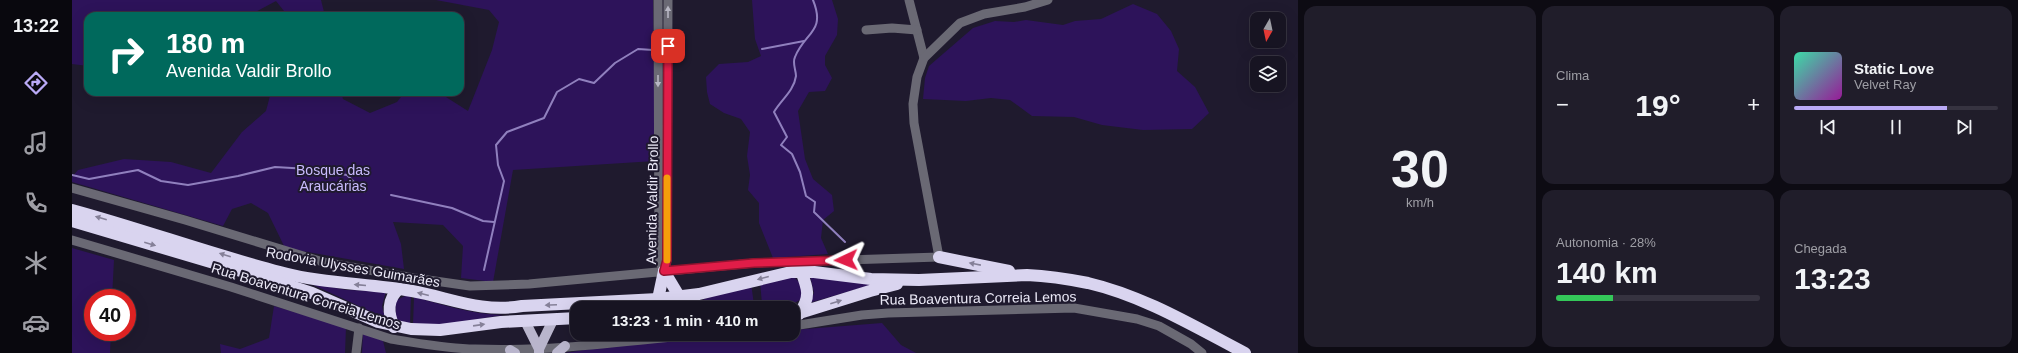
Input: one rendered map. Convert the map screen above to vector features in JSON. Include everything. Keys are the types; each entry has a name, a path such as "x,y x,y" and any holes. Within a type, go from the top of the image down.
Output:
{"highway":[{"name":"Rodovia Ulysses Guimarães","path":"72,210 281,273 351,284 413,291 472,306 503,309 522,306 658,298 699,294 777,274 801,271 871,279 919,280 1027,274 1089,283 1143,301 1245,353"},
{"name":"Rodovia Ulysses Guimarães","path":"72,221 312,293 378,322 394,327 440,330 501,322 570,319"},
{"path":"939,257 1027,274"},
{"path":"664,271 679,296"},
{"path":"658,298 664,271"},
{"path":"800,309 806,302 807,297 807,287 801,271"},
{"name":"Rodovia Ulysses Guimarães","path":"800,313 884,287 919,280"},
{"path":"394,327 390,317 390,305 394,293 398,289"}],"main road":[{"path":"539,351 553,320"},
{"path":"525,321 539,351"}],"street":[{"name":"Avenida Valdir Brollo","path":"658,0 659,261 664,271"},
{"name":"Avenida Valdir Brollo","path":"664,271 667,260 668,0"},
{"path":"909,0 924,58"},
{"path":"72,188 324,262 470,286 529,284 754,263 939,257 914,123 913,104 917,77 924,58 960,23 984,14 1025,7 1048,0"},
{"path":"866,30 886,28 917,30"},
{"name":"Rua Boaventura Correia Lemos","path":"72,240 391,339 474,349 513,351 561,350 641,341"},
{"name":"Rua Boaventura Correia Lemos","path":"800,325 862,315 888,313 1074,308 1137,319 1158,326 1191,344 1202,353"},
{"path":"356,353 359,328"}],"green space":[{"path":"72,0 321,0 324,12 285,12 276,1 255,12 84,12 84,66 72,64"},
{"name":"Bosque das Araucárias","path":"436,0 653,0 655,161 513,170 493,282 461,278 463,246 443,225 393,222 401,244 404,269 285,248 268,213 251,203 232,209 223,226 72,182 72,177 78,170 124,159 171,162 211,173 242,132 266,111 270,96 342,96 343,99 370,113 397,102 402,96 444,96 468,111 492,50 499,22 489,10"},
{"path":"752,0 832,0 838,19 837,35 825,56 825,65 832,78 825,91 809,92 798,111 805,159 813,179 832,195 834,211 823,220 821,238 828,254 773,258 759,223 759,203 748,190 750,175 747,156 750,132 741,119 724,113 710,104 707,92 706,77 719,64 748,62 761,56 755,39"},
{"path":"1133,4 1157,14 1171,31 1179,49 1177,71 1195,87 1209,113 1192,129 1143,130 1102,125 1074,117 1032,116 1010,100 991,98 966,101 923,99 925,78 929,66 973,28 995,21 1014,22 1026,20 1063,25 1075,21 1101,19"},
{"path":"72,248 114,260 112,289 84,289 84,341 111,341 110,353 72,353"},
{"path":"810,276 882,282 809,303 814,293"},
{"path":"793,277 801,286 801,299 798,301 762,301 760,281"},
{"path":"309,283 347,290 386,291 382,306 385,318"},
{"path":"751,283 753,301 700,301 713,295"},
{"path":"405,296 411,296 410,325 396,319 395,301"},
{"path":"414,297 469,311 503,315 448,324 413,325"},
{"path":"274,306 346,327 345,353 221,353 220,344 240,349 269,338"},
{"path":"882,323 901,345 916,353 565,353 623,344 661,341 800,341 800,329"},
{"path":"363,332 383,341 386,353 362,353"}],"waterway":[{"path":"813,0 817,19 816,26 799,49 794,59 796,76 793,86 774,112 787,137 781,145 792,154 800,172 806,196 815,202 814,212 845,242"},
{"path":"762,49 804,41"},
{"path":"484,270 504,181 498,165 496,145 507,132 544,118 557,92 579,79 594,83 615,63 638,49 653,50"},
{"path":"72,175 89,179 138,170 161,181 188,185 238,176 275,167 309,169 347,175 364,192"},
{"path":"391,195 452,208 483,221 494,222"}],"slow traffic":[{"path":"667,178 667,260"}],"route":[{"path":"668,46 667,260 664,271 754,263 846,260"}]}
